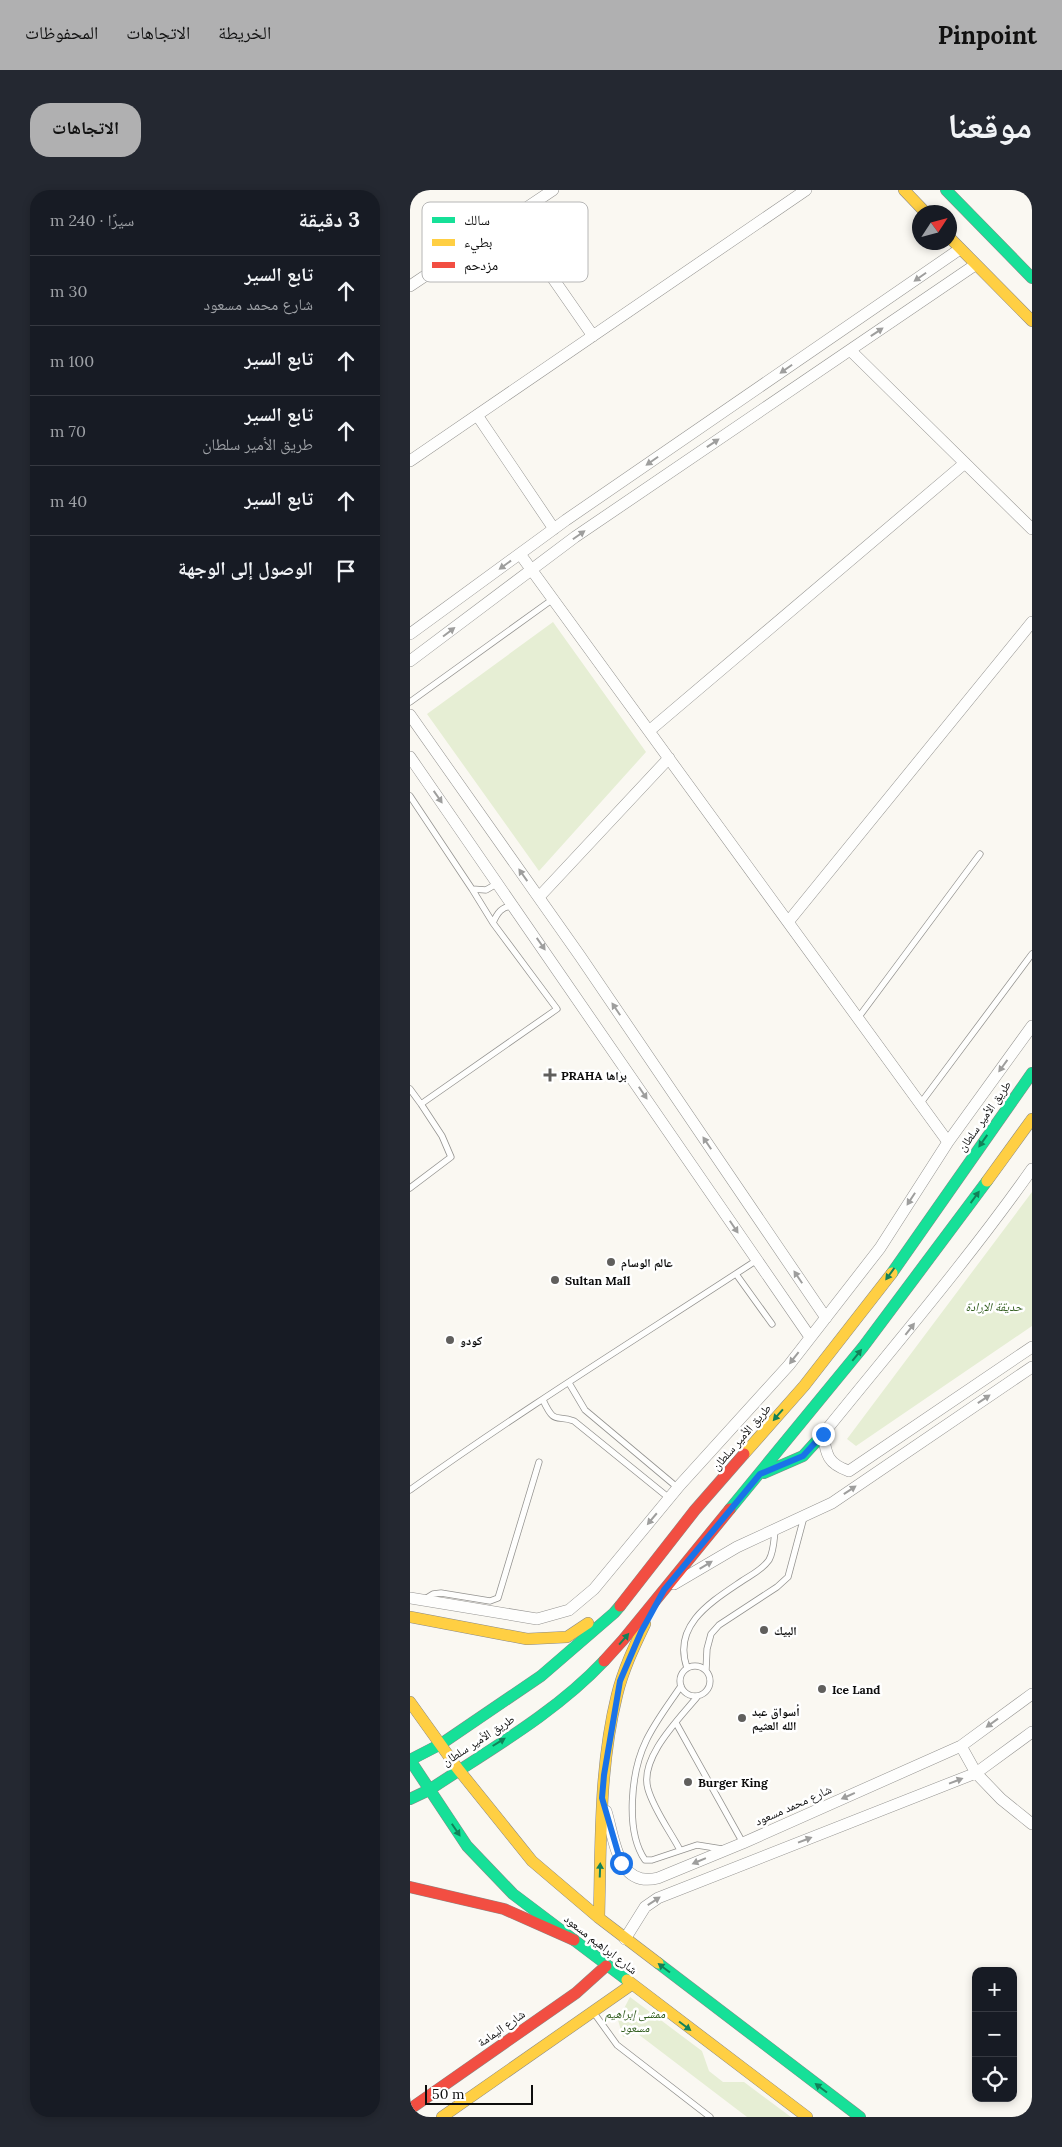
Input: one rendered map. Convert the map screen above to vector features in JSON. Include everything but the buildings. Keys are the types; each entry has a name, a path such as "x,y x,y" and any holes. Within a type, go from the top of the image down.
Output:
{"main road":[{"path":"904,190 918,205"},
{"path":"946,190 1032,278"},
{"path":"957,246 1032,322"},
{"name":"طريق الأمير سلطان","path":"410,1799 429,1790 546,1712 570,1693 623,1640 760,1474 914,1281 1007,1132 1032,1073"},
{"name":"طريق الأمير سلطان","path":"410,1760 441,1744 541,1676 614,1613 695,1510 804,1386 888,1278 1007,1132 1032,1119"},
{"path":"760,1474 803,1456 823,1434"},
{"path":"410,1617 527,1639 567,1637 603,1613 640,1579"},
{"path":"599,1918 602,1798 606,1758 620,1681 641,1632 664,1590"},
{"name":"شارع ابراهيم مسعود","path":"410,1702 458,1769 532,1861 625,1939 860,2117"},
{"name":"شارع ابراهيم مسعود","path":"410,1760 467,1846 513,1894 807,2117"},
{"path":"410,1887 504,1909 574,1940"},
{"name":"شارع اليمامة","path":"410,2109 576,1993 606,1966"},
{"path":"444,2117 630,1984"}],"street":[{"path":"535,202 553,190"},
{"path":"410,461 806,190"},
{"path":"410,634 554,529 960,249"},
{"path":"410,661 575,537 976,265"},
{"path":"410,286 422,278"},
{"path":"555,282 593,336"},
{"path":"850,350 1032,529"},
{"path":"477,415 554,529"},
{"path":"649,732 965,463"},
{"path":"520,554 948,1142"},
{"path":"788,922 1032,622"},
{"path":"410,715 539,897 826,1318"},
{"path":"410,757 810,1337"},
{"path":"539,897 669,758"},
{"path":"410,1598 537,1618 568,1610 594,1589 669,1498 789,1364 826,1318 880,1248 948,1142 1032,1026"},
{"path":"1032,1169 1000,1214 900,1341 823,1434 826,1452 831,1461 838,1467 849,1471 1032,1347"},
{"path":"664,1590 737,1547 832,1503 1032,1367"},
{"name":"شارع محمد مسعود","path":"602,1798 621,1863 629,1873 638,1879 658,1878 743,1843 961,1746 1032,1694"},
{"path":"625,1939 645,1907 658,1898 976,1773 1032,1732"},
{"path":"961,1746 976,1773 1002,1799 1032,1824"}],"lane":[{"path":"410,702 553,599"},
{"path":"410,796 494,923 557,1009 421,1104"},
{"path":"858,1018 980,854"},
{"path":"472,890 486,890 498,883"},
{"path":"494,923 500,911 506,906 514,906"},
{"path":"920,1104 1032,954"},
{"path":"410,1089 442,1136 450,1157 410,1188"},
{"path":"410,1490 472,1446 757,1260"},
{"path":"736,1274 772,1324"},
{"path":"569,1383 585,1410 678,1488"},
{"path":"543,1400 555,1418 574,1421 669,1498"},
{"path":"423,1600 437,1593 490,1601 496,1600 538,1462"},
{"path":"680,1850 652,1798 646,1782 653,1757 662,1740 697,1697 704,1694 711,1683 706,1670 707,1649 711,1634 719,1625 777,1587 788,1576 804,1517"},
{"path":"687,1668 682,1647 691,1625 713,1600 762,1568 773,1551 776,1528"},
{"path":"697,1697 684,1692 680,1679 682,1673 687,1668 693,1666 700,1666 706,1670"},
{"path":"681,1686 646,1741 642,1752 635,1784 632,1822 639,1851 645,1860 652,1860 697,1845 725,1850"},
{"path":"676,1723 743,1843"},
{"path":"592,2012 617,2045 710,2117"}],"green space":[{"path":"553,622 646,752 539,871 427,714"},
{"name":"حديقة الإرادة","path":"1032,1192 1032,1326 856,1446 847,1439"},
{"name":"ممشى إبراهيم مسعود","path":"630,1997 702,2051 709,2071 723,2082 744,2082 791,2117 747,2117 638,2034 623,2037 618,2020"}],"traffic: fast":[{"path":"946,190 1032,278"},
{"path":"892,1273 1032,1073"},
{"path":"730,1509 863,1347 987,1181"},
{"path":"764,1473 803,1456 823,1434"},
{"path":"410,1760 441,1744 541,1676 620,1606"},
{"path":"410,1799 429,1790 542,1715 585,1680 604,1661"},
{"path":"410,1760 467,1846 513,1894 627,1980"},
{"path":"658,1963 860,2117"}],"traffic: slow":[{"path":"904,190 918,205"},
{"path":"957,245 1032,321"},
{"path":"987,1181 1032,1119"},
{"path":"744,1454 804,1386 892,1273"},
{"path":"410,1617 527,1639 567,1637 588,1623"},
{"path":"599,1918 602,1806 611,1722 622,1677 645,1624"},
{"path":"410,1702 458,1769 532,1861 599,1918 658,1963"},
{"path":"627,1980 807,2117"},
{"path":"442,2117 631,1985"}],"traffic: jam":[{"path":"620,1606 695,1510 744,1454"},
{"path":"604,1661 730,1509"},
{"path":"410,1887 504,1909 574,1940"},
{"path":"410,2109 576,1993 606,1966"}],"place":[{"name":"PRAHA براها","path":"550,1075"},
{"name":"عالم الوسام","path":"611,1262"},
{"name":"Sultan Mall","path":"555,1280"},
{"name":"كودو","path":"450,1340"},
{"name":"البيك","path":"764,1630"},
{"name":"Ice Land","path":"822,1689"},
{"name":"أسواق عبد الله العثيم","path":"742,1718"},
{"name":"Burger King","path":"688,1782"}],"route":[{"path":"621,1863 602,1798 606,1758 620,1681 641,1632 664,1590 760,1474 803,1456 823,1434"}]}
